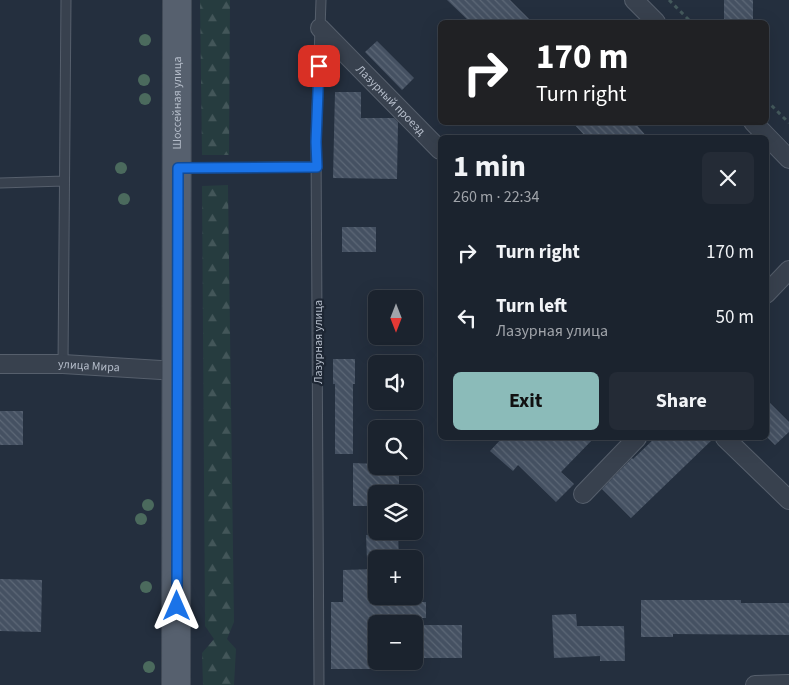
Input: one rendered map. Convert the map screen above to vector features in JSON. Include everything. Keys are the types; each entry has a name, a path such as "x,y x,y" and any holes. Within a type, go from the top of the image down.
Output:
{"main road":[{"name":"Шоссейная улица","path":"176,685 178,371 177,0"}],"street":[{"path":"634,0 654,20"},
{"name":"Лазурный проезд","path":"320,28 438,148"},
{"path":"757,125 766,135"},
{"path":"769,138 789,159"},
{"path":"769,291 789,270"},
{"name":"улица Мира","path":"0,364 63,364 178,371"},
{"path":"584,494 635,440"},
{"path":"727,440 789,500"},
{"path":"755,685 789,684"}],"lane":[{"path":"63,364 66,0"},
{"name":"Лазурная улица","path":"319,685 316,142 321,0"},
{"path":"178,168 317,167"},
{"path":"0,182 64,180"}],"path":[{"path":"669,0 689,20"},
{"path":"769,103 789,123"}],"green space":[{"path":"200,0 230,0 229,155 202,155"},
{"path":"228,185 234,622 227,639 236,649 234,685 203,685 202,653 214,639 205,626 202,186"}],"building":[{"path":"447,0 510,0 530,20 468,20"},
{"path":"724,0 753,0 753,20 724,20"},
{"path":"377,41 414,78 402,90 365,52"},
{"path":"335,92 361,92 361,118 394,118 398,122 397,179 333,178"},
{"path":"575,125 637,125 645,135 584,135"},
{"path":"342,227 376,227 376,252 342,252"},
{"path":"333,359 355,359 353,454 335,454"},
{"path":"769,402 789,422 789,432 775,445 769,439"},
{"path":"0,411 23,411 23,445 0,445"},
{"path":"500,440 592,440 561,472 574,484 556,502 518,465 513,471 490,451"},
{"path":"653,440 712,440 631,518 602,489"},
{"path":"353,463 368,464 368,475 399,475 399,485 368,485 368,506 353,506"},
{"path":"366,535 368,535 368,540 398,540 399,550 368,550 367,559"},
{"path":"368,569 368,605 423,605 423,602 426,602 426,618 423,618 423,615 368,615 368,669 331,669 331,602 343,602 343,570"},
{"path":"0,579 42,580 41,632 0,631"},
{"path":"641,600 741,600 741,603 789,603 789,635 673,634 673,637 641,637"},
{"path":"576,614 577,626 624,626 625,661 600,661 600,656 554,658 552,615"},
{"path":"423,625 462,625 462,658 423,658"}],"route":[{"path":"177,606 178,168 317,167 319,66"}]}
